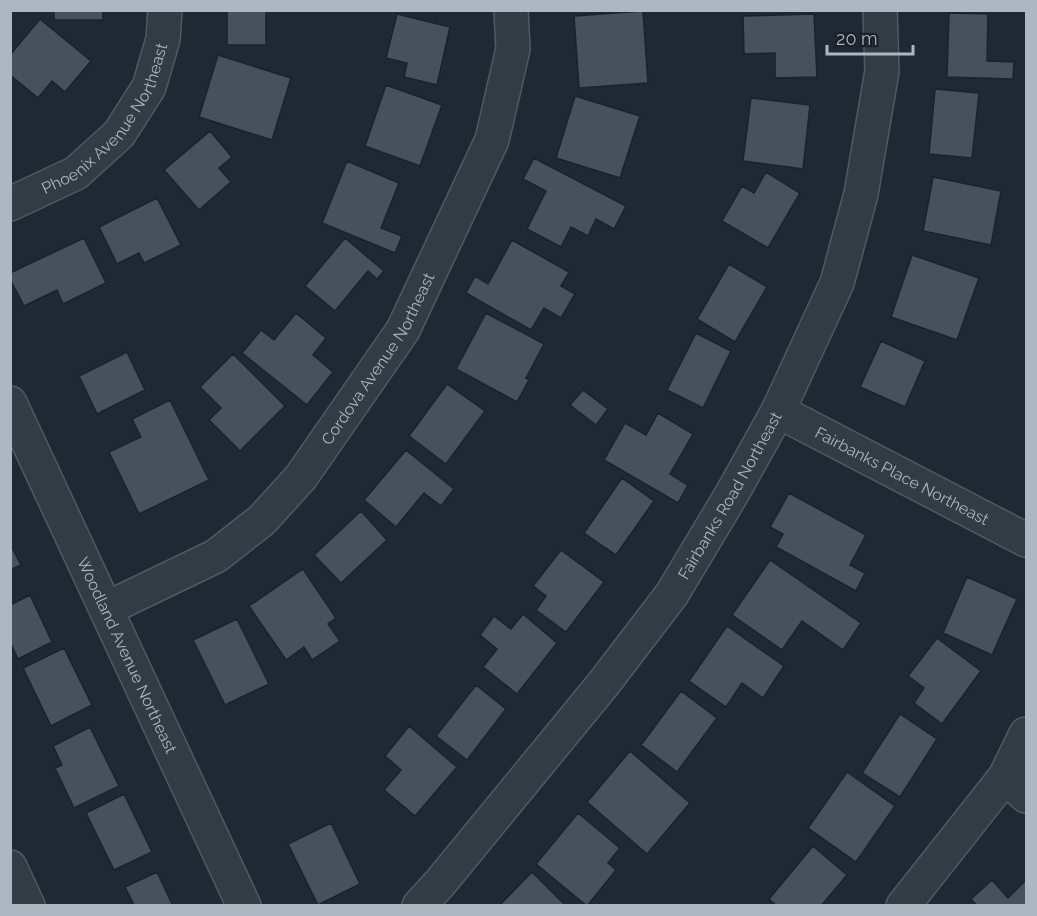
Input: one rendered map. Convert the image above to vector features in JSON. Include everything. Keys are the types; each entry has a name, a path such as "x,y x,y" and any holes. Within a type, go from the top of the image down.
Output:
{"street":[{"name":"Phoenix Avenue Northeast","path":"10,204 76,173 119,134 148,87 163,39 165,10"},
{"name":"Cordova Avenue Northeast","path":"106,609 216,556 262,520 301,477 403,330 492,140 513,49 511,10"},
{"name":"Fairbanks Road Northeast","path":"419,906 448,874 596,692 672,594 778,411 837,283 861,194 882,70 880,10"},
{"name":"Woodland Avenue Northeast","path":"10,403 244,906"},
{"name":"Fairbanks Place Northeast","path":"778,411 1026,540"},
{"path":"903,906 1016,787 1026,734"},
{"path":"10,867 28,906"}],"building":[{"path":"54,10 103,10 103,20 54,20"},
{"path":"227,10 266,10 266,45 227,45"},
{"path":"643,11 648,83 579,88 574,16"},
{"path":"949,13 988,14 987,61 1014,62 1013,79 947,77"},
{"path":"397,14 450,27 437,85 404,77 407,63 386,58"},
{"path":"814,14 817,77 775,78 775,53 744,54 743,16"},
{"path":"40,19 91,61 65,92 52,81 38,98 10,75 10,55"},
{"path":"218,55 291,78 272,140 199,117"},
{"path":"386,85 442,105 420,166 365,146"},
{"path":"935,89 979,93 972,158 929,154"},
{"path":"575,96 640,116 620,178 556,158"},
{"path":"751,98 810,105 803,169 743,161"},
{"path":"210,131 232,157 219,168 231,182 199,210 164,170"},
{"path":"534,158 626,206 614,229 596,219 588,236 571,227 561,247 527,229 546,191 523,179"},
{"path":"347,161 399,183 381,228 402,236 395,253 322,223"},
{"path":"766,172 800,193 768,248 722,221 742,186 754,193"},
{"path":"933,177 1001,191 991,245 923,231"},
{"path":"157,198 181,245 144,263 139,253 117,264 99,227"},
{"path":"84,238 106,283 63,304 57,290 24,306 10,279 10,273"},
{"path":"345,238 384,271 377,279 368,271 335,311 305,286"},
{"path":"512,240 569,272 561,286 575,294 561,318 544,308 531,330 466,293 475,276 488,284"},
{"path":"912,255 979,278 957,340 891,317"},
{"path":"729,264 767,287 735,342 697,319"},
{"path":"296,313 326,338 313,355 333,372 307,405 242,353 261,330 274,340"},
{"path":"486,313 544,344 526,378 529,380 517,402 456,369"},
{"path":"696,333 731,351 703,408 667,390"},
{"path":"881,341 925,361 905,407 860,387"},
{"path":"127,352 145,390 97,414 79,376"},
{"path":"233,354 285,406 240,451 209,420 221,408 200,387"},
{"path":"447,384 485,411 446,464 409,436"},
{"path":"583,390 608,409 596,425 570,405"},
{"path":"170,400 209,480 139,514 109,452 141,437 132,419"},
{"path":"658,413 693,434 670,474 688,485 678,503 604,460 625,423 646,435"},
{"path":"406,450 454,489 441,506 424,493 396,527 364,500"},
{"path":"622,478 654,501 616,555 584,533"},
{"path":"789,493 866,535 850,565 865,573 856,591 776,547 783,534 770,527"},
{"path":"361,511 387,540 341,583 314,555"},
{"path":"10,544 21,565 10,570"},
{"path":"561,550 604,582 566,632 536,610 546,596 533,586"},
{"path":"770,560 861,623 843,650 802,621 782,650 732,615"},
{"path":"303,569 336,618 328,624 340,641 312,660 304,647 286,660 249,606"},
{"path":"967,577 1017,599 992,655 943,633"},
{"path":"30,595 52,642 18,659 10,642 10,605"},
{"path":"523,614 557,643 517,694 483,667 497,649 480,635 494,616 511,629"},
{"path":"237,619 269,684 225,705 193,640"},
{"path":"727,626 784,666 763,698 742,683 726,707 689,681"},
{"path":"937,638 981,671 942,724 914,703 924,688 908,676"},
{"path":"64,648 92,705 51,726 23,668"},
{"path":"476,685 506,709 467,760 436,736"},
{"path":"681,691 717,718 677,772 641,745"},
{"path":"900,714 937,739 900,797 862,773"},
{"path":"409,726 457,767 415,816 384,790 401,770 385,756"},
{"path":"90,727 119,786 74,808 55,768 62,765 53,746"},
{"path":"630,751 690,803 647,854 587,802"},
{"path":"847,772 895,806 856,862 808,828"},
{"path":"124,794 152,852 114,870 86,813"},
{"path":"578,813 620,848 608,863 616,870 587,906 536,864"},
{"path":"331,823 360,884 318,905 288,844"},
{"path":"813,846 847,875 821,906 777,906 769,899"},
{"path":"157,872 173,906 132,906 134,905 125,887"},
{"path":"532,872 566,906 499,906"},
{"path":"992,880 1008,898 1026,880 1026,906 977,906 971,899"}]}
